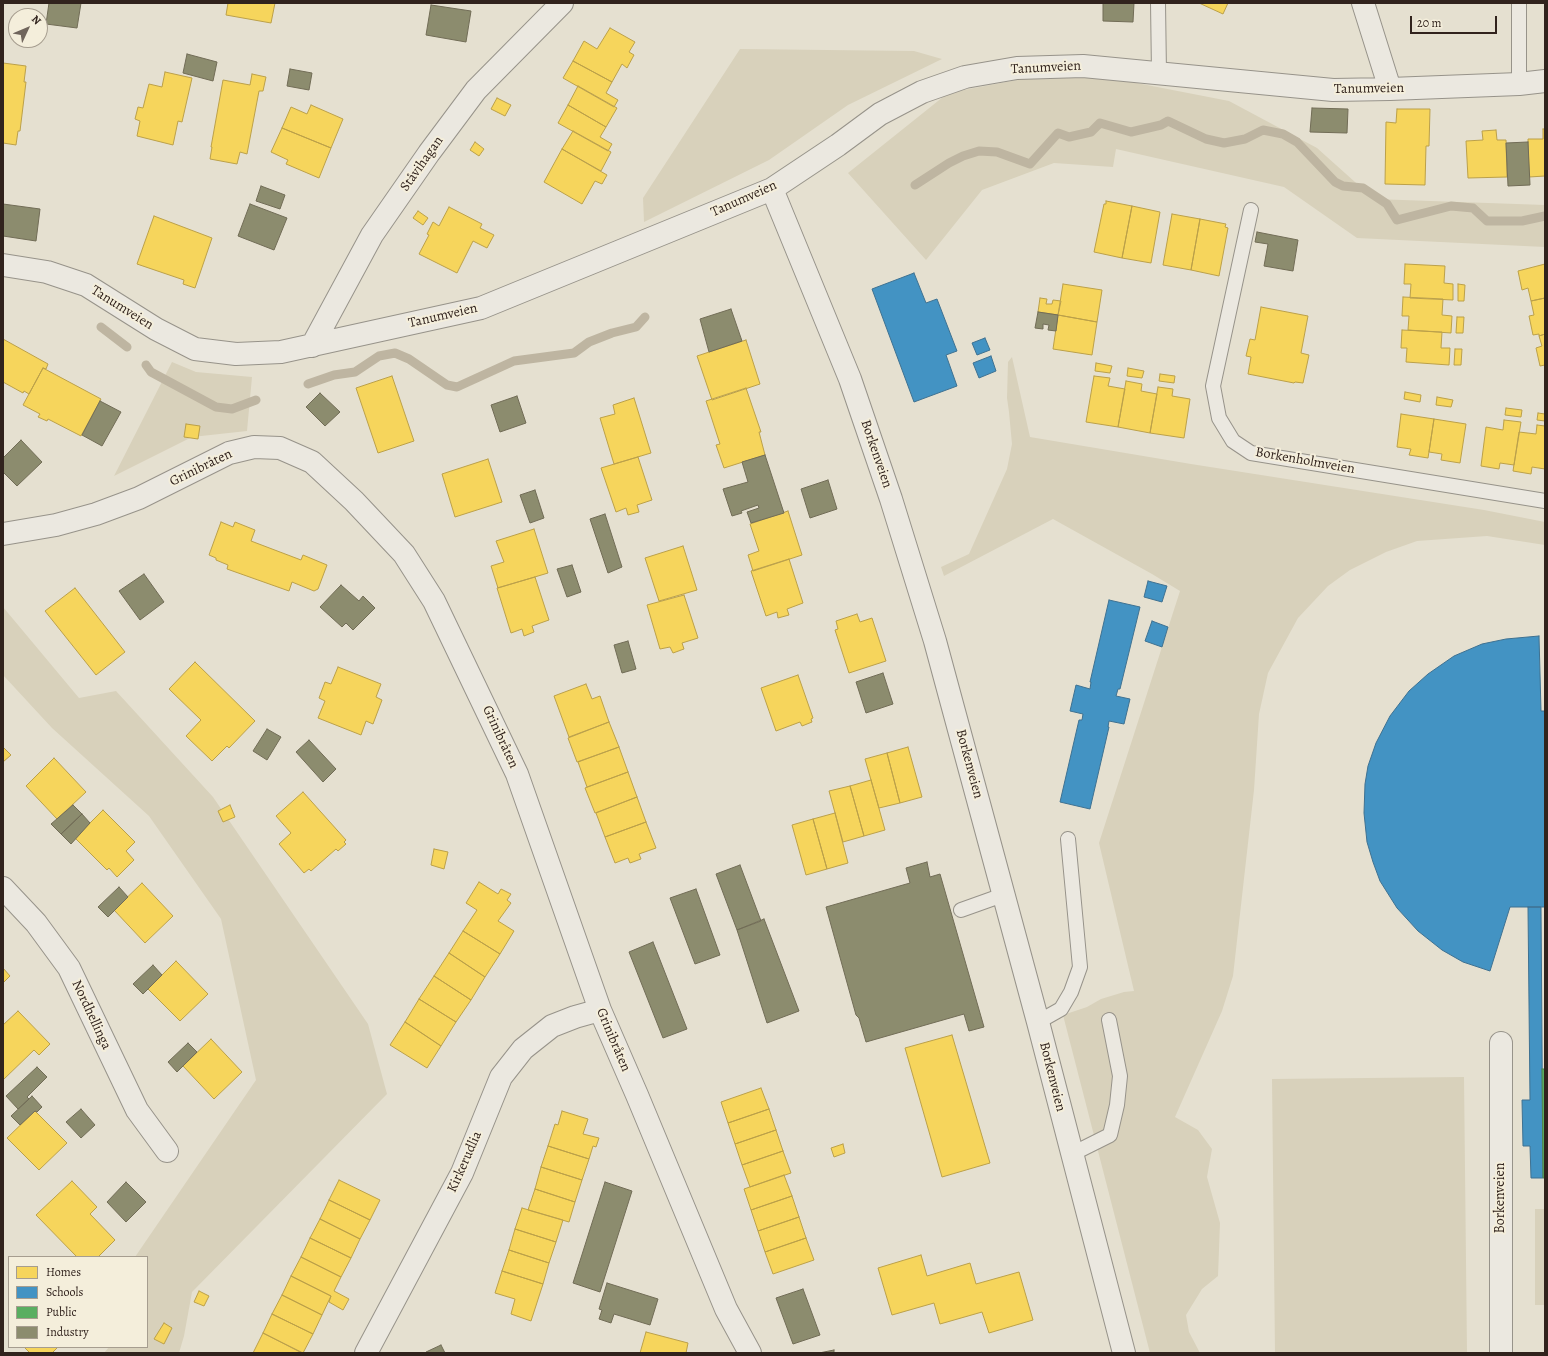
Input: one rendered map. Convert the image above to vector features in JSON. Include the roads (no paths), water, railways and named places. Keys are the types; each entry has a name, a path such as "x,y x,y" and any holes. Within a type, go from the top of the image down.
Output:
{"street":[{"name":"Ståvihagan","path":"312,346 372,235 429,153 476,90 562,3"},
{"path":"1363,3 1390,90"},
{"name":"Tanumveien","path":"3,265 47,272 86,285 156,329 195,349 236,354 281,352 481,308 772,189 838,145 880,114 922,92 965,77 1017,68 1083,66 1332,90 1390,90 1519,84 1545,81"},
{"name":"Borkenveien","path":"772,189 850,379 892,499 935,641 1038,1022 1124,1353"},
{"name":"Grinibråten","path":"3,534 56,525 96,514 139,498 235,451 254,447 280,448 312,462 354,501 404,554 434,601 517,774 600,1010 726,1309 750,1353"},
{"name":"Nordhellinga","path":"3,888 36,923 69,968 137,1110 167,1151"},
{"name":"Kirkerudlia","path":"366,1353 462,1173 501,1077 523,1049 552,1026 574,1017 600,1010"},
{"name":"Borkenveien","path":"1501,1043 1501,1353"}],"lane":[{"path":"1158,3 1159,73"},
{"path":"1519,3 1519,84"},
{"name":"Borkenholmveien","path":"1251,210 1213,386 1219,418 1233,441 1251,452 1545,500"},
{"path":"1038,1022 1061,1009 1071,992 1080,967 1068,839"},
{"path":"961,910 1004,895"},
{"path":"1072,1154 1110,1135 1117,1105 1120,1076 1109,1020"}],"waterway":[{"path":"915,185 949,163 963,156 979,151 997,152 1030,164 1058,133 1069,137 1091,132 1100,123 1131,132 1161,125 1168,121 1206,139 1224,143 1245,139 1263,130 1283,134 1297,142 1335,182 1343,186 1363,188 1387,204 1397,220 1451,206 1473,208 1487,221 1522,221 1545,216"},
{"path":"308,384 334,375 355,372 379,356 395,353 409,359 447,385 457,387 514,361 574,353 589,342 612,333 636,327 645,317"},
{"path":"101,327 127,347"},
{"path":"146,365 151,372 216,407 232,409 256,400"}]}
